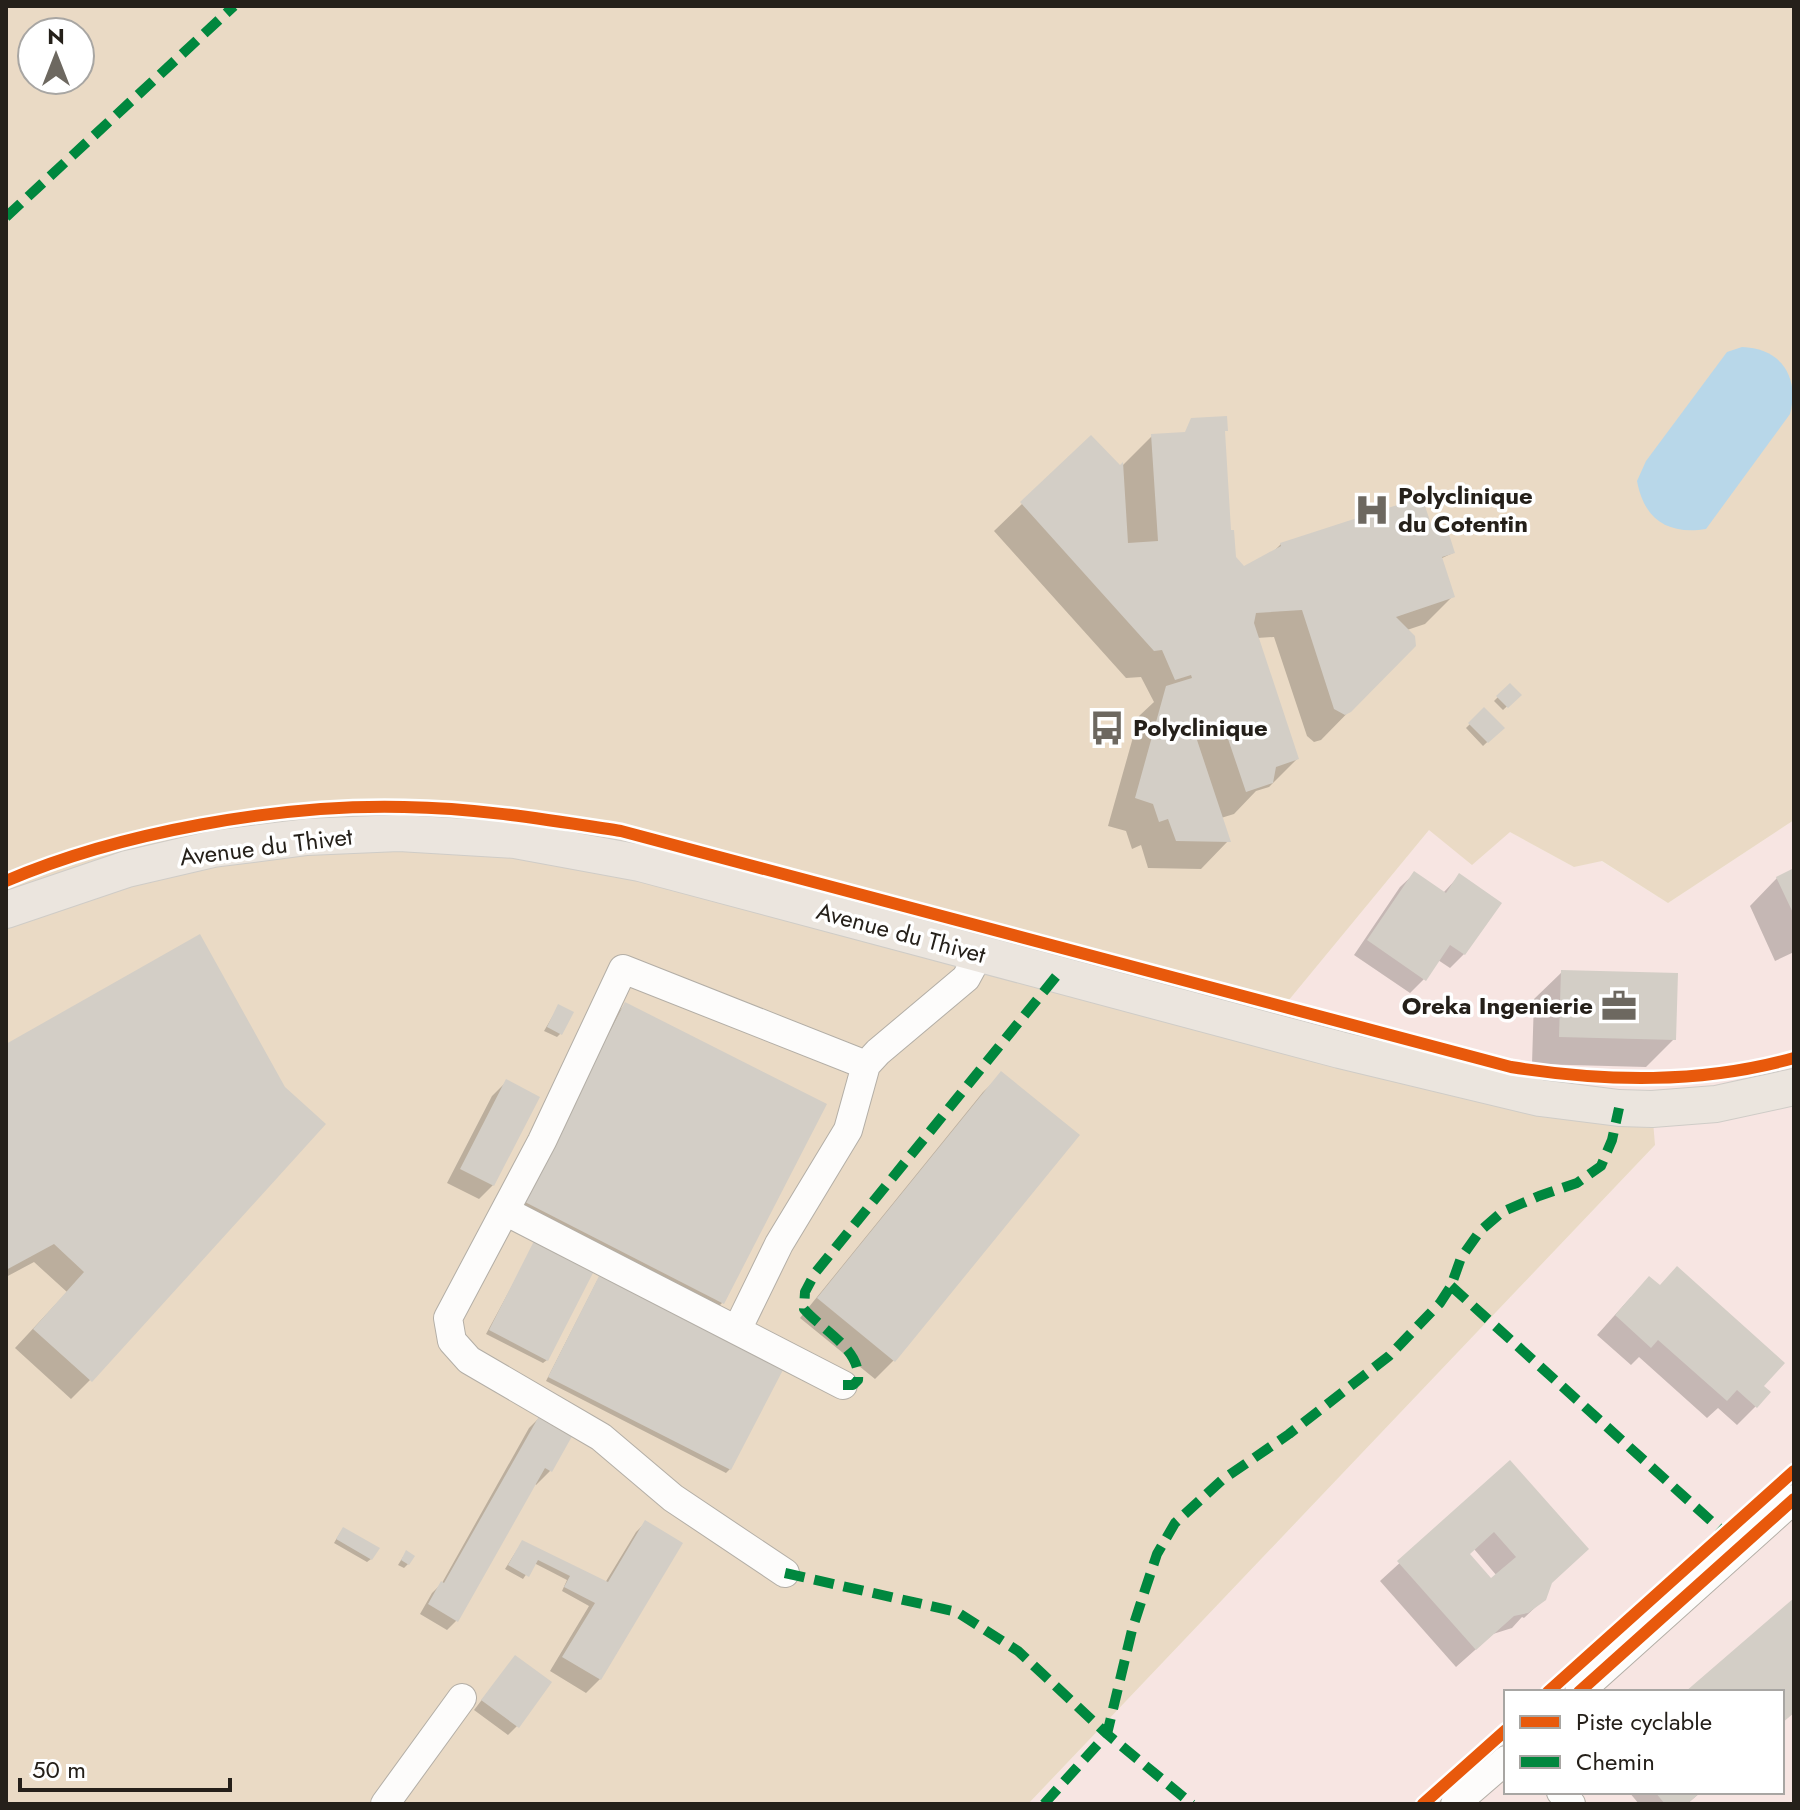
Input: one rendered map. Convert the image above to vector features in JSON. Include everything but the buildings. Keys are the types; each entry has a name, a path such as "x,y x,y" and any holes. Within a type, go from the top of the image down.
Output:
{"main road":[{"name":"Avenue du Thivet","path":"6,910 127,869 213,849 307,837 399,833 515,840 640,863 1340,1050 1540,1098 1652,1109 1716,1104 1794,1087"}],"street":[{"path":"737,1330 779,1244 848,1130 866,1065 966,978 979,954"},
{"path":"785,1573 673,1498 601,1437 469,1360 452,1341 448,1318 542,1141 623,969 866,1065"},
{"path":"505,1211 843,1385"},
{"path":"1581,1690 1794,1499"},
{"path":"385,1804 462,1698"},
{"path":"1455,1804 1504,1762"}],"shaded area":[{"path":"6,6 1794,6 1794,820 1668,903 1602,861 1574,867 1510,832 1472,865 1429,830 1265,1029 1652,1109 1655,1145 1028,1804 6,1804"},
{"path":"1794,820 1794,1804 1028,1804 1655,1145 1264,1030 1429,830 1510,832 1574,867 1601,861 1668,903"}],"water":[{"path":"1742,347 1767,353 1784,367 1792,388 1790,414 1706,529 1669,526 1660,522 1645,505 1637,481 1646,461 1727,352"}],"marked path":[{"path":"6,217 234,6"},
{"path":"843,1385 853,1385 858,1380 853,1359 847,1349 804,1309 805,1292 815,1273 1058,974"},
{"path":"1044,1804 1107,1734 1132,1630 1157,1554 1175,1523 1222,1480 1289,1434 1389,1356 1440,1303 1451,1286 1461,1258 1480,1231 1502,1212 1577,1183 1601,1166 1612,1140 1619,1108"},
{"path":"1451,1286 1730,1538"},
{"path":"785,1573 957,1612 1018,1651 1107,1734 1192,1804"}],"cycle path":[{"path":"6,881 99,848 201,824 254,816 356,807 486,812 621,831 1511,1067 1582,1076 1653,1078 1724,1072 1794,1058"},
{"path":"1550,1690 1794,1471"},
{"path":"1581,1690 1794,1499"},
{"path":"1423,1804 1504,1732"}],"place":[{"name":"Polyclinique du Cotentin","path":"1372,510"},
{"name":"Polyclinique","path":"1107,728"},
{"name":"Oreka Ingenierie","path":"1619,1006"}]}
